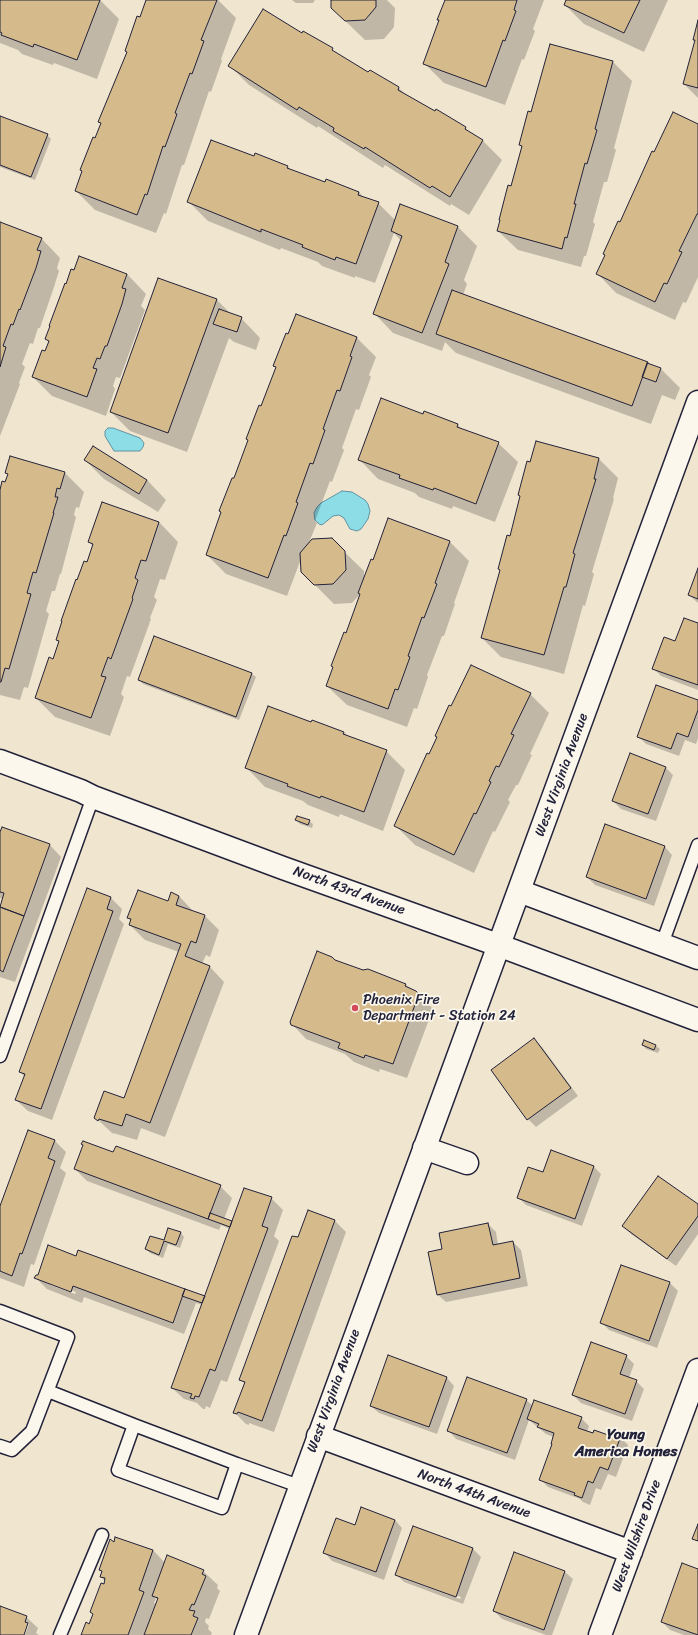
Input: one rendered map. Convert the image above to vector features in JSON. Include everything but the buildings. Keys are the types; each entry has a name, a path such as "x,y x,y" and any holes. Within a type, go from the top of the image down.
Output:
{"street":[{"name":"West Virginia Avenue","path":"246,1635 299,1486 698,402"},
{"name":"North 43rd Avenue","path":"0,761 296,873 498,945 698,1020"},
{"path":"519,890 698,958"},
{"path":"424,1148 467,1163"},
{"name":"West Wilshire Drive","path":"600,1635 698,1370"},
{"name":"North 44th Avenue","path":"318,1436 631,1552"}],"lane":[{"path":"0,1056 93,797"},
{"path":"662,944 698,844"},
{"path":"0,1311 68,1337 32,1431 12,1450 0,1446"},
{"path":"48,1391 237,1464 299,1486"},
{"path":"134,1425 118,1470 222,1508 237,1464"},
{"path":"60,1635 102,1535"}],"water":[{"path":"108,428 113,428 140,438 144,443 143,447 140,451 114,451 105,436 105,431"},
{"path":"342,491 352,492 365,500 368,504 370,511 368,519 361,529 357,531 350,529 344,518 339,515 333,516 322,525 315,520 314,513 317,507 321,503"}],"place":[{"name":"Phoenix Fire Department - Station 24","path":"355,1008"}],"district":[{"name":"Young America Homes","path":"626,1444"}]}
